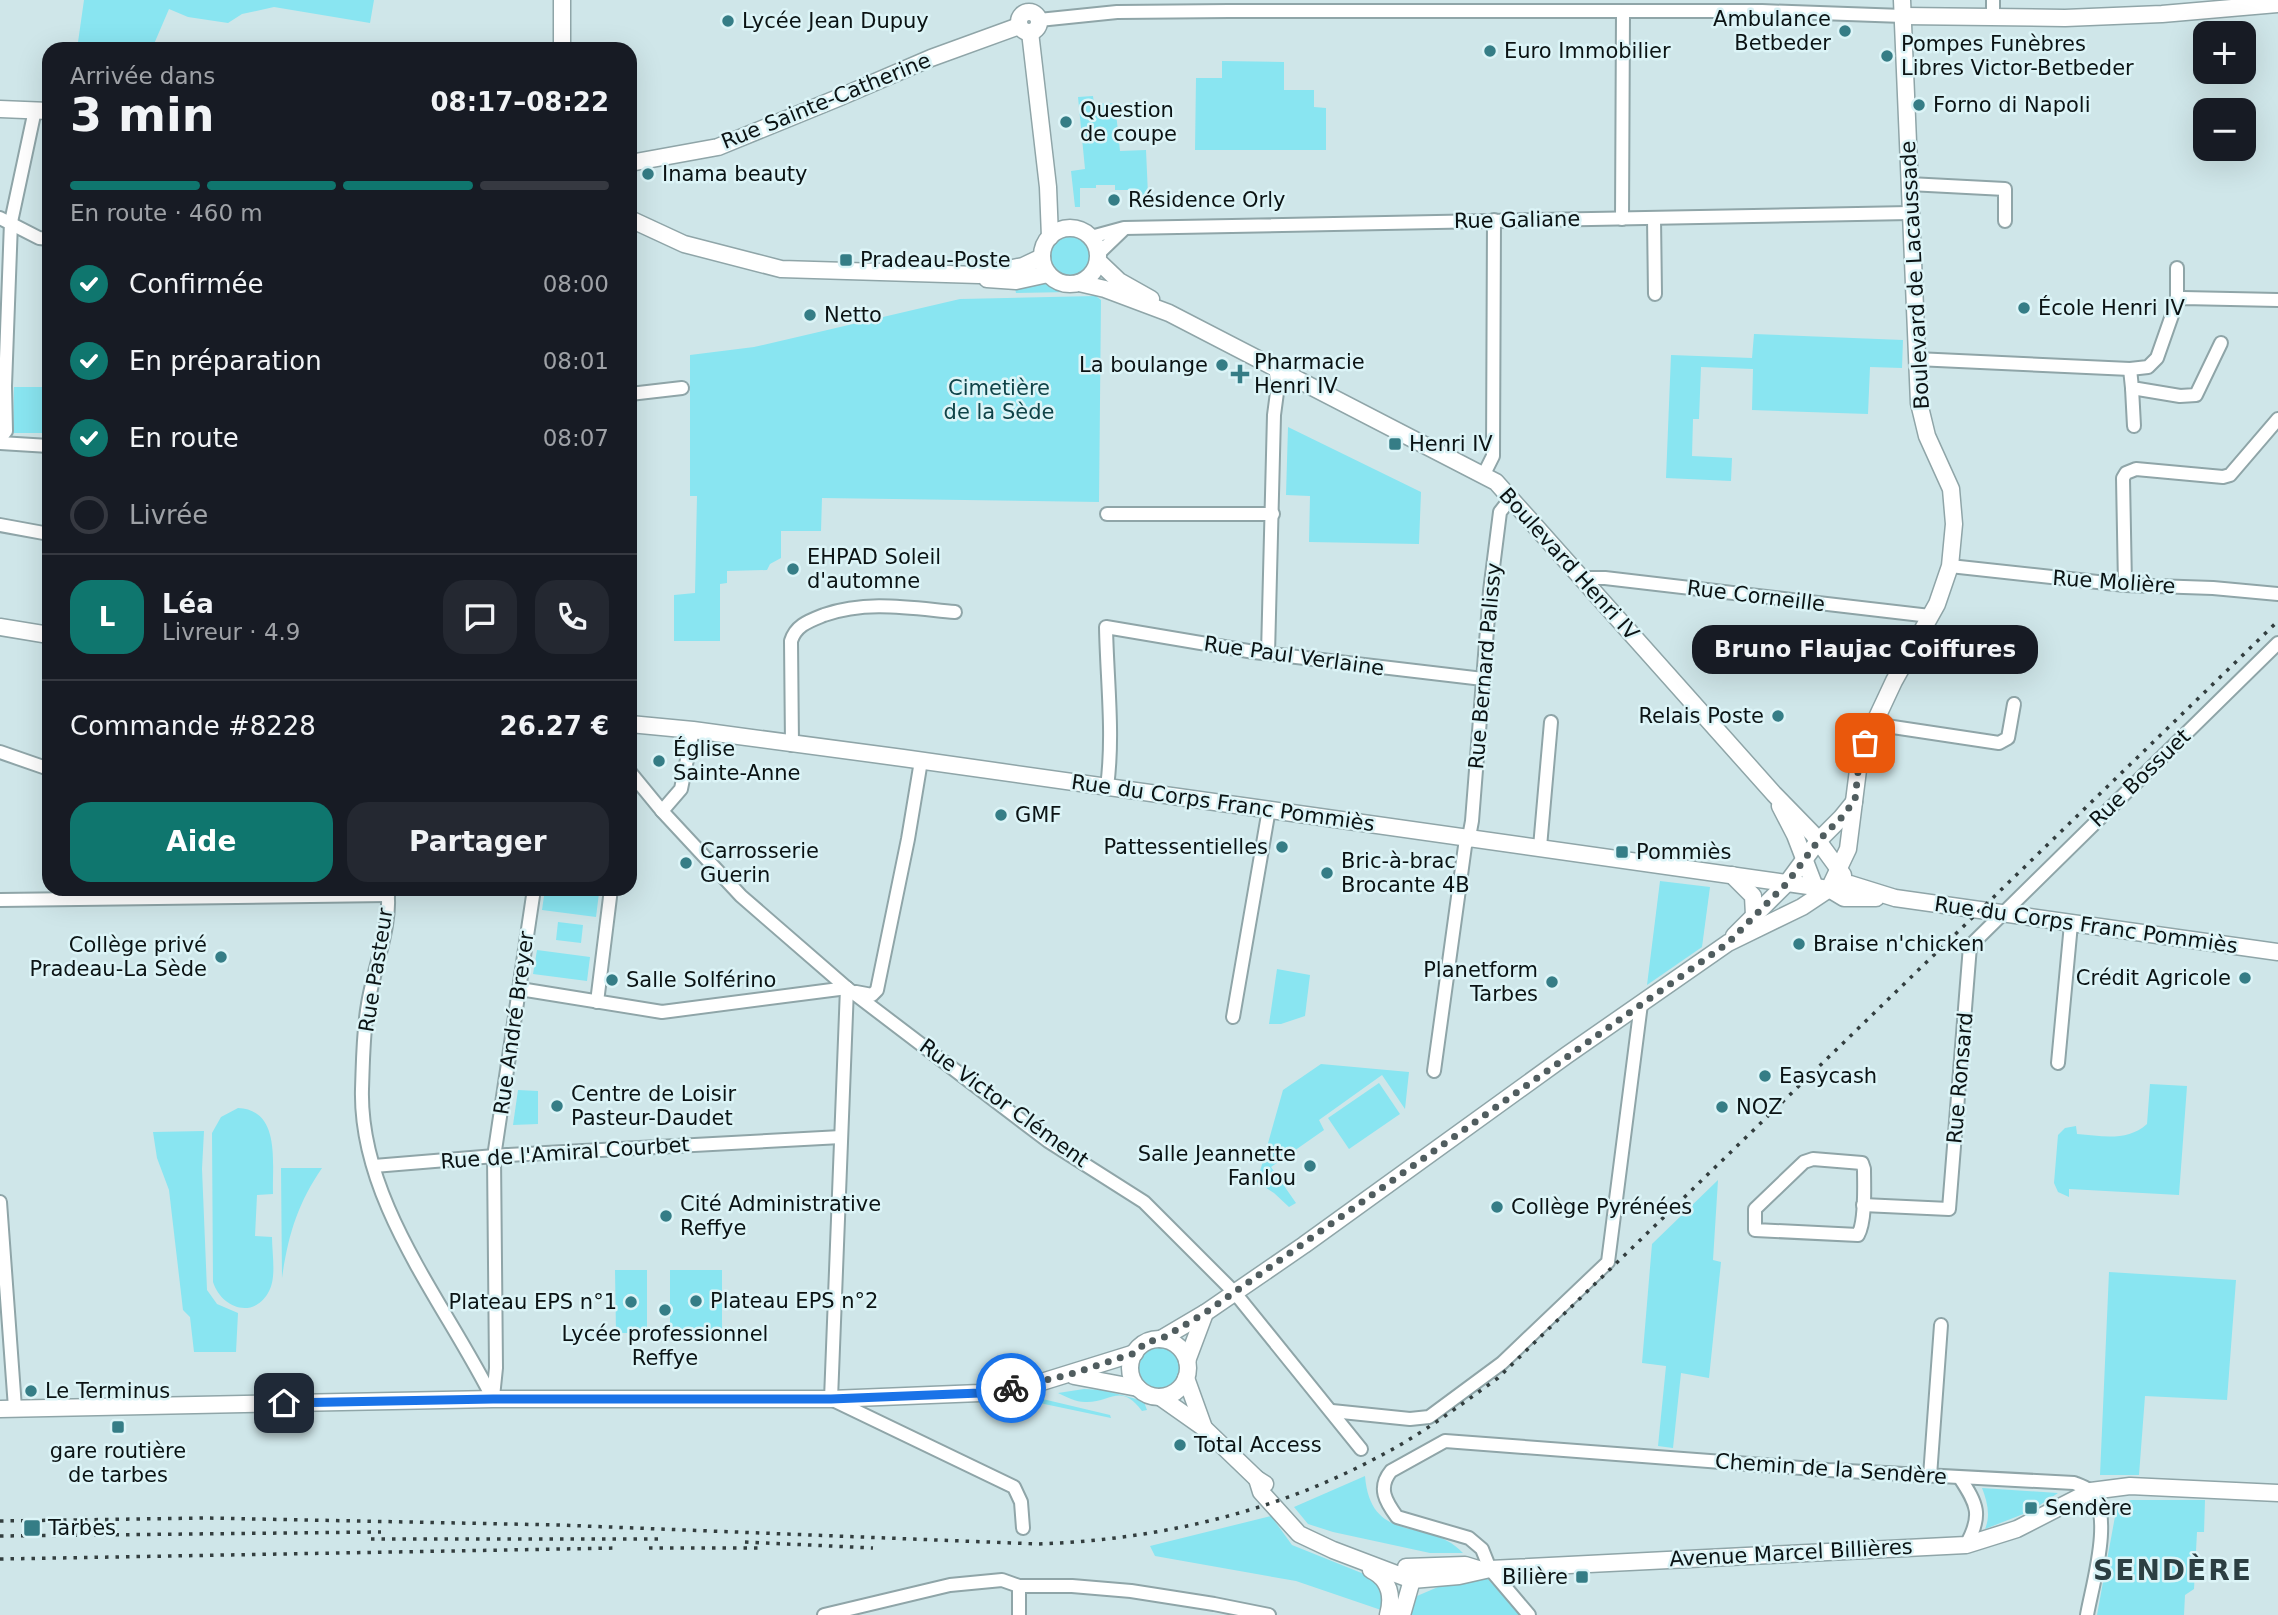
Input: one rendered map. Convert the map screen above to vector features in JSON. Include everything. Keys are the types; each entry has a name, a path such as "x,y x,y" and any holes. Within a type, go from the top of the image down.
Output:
{"main road":[{"path":"562,0 562,42"},
{"path":"1902,8 1993,18 2065,18 2162,7 2278,4"},
{"name":"Boulevard de Lacaussade","path":"1822,888 1839,871 1848,849 1859,762 1873,724 1943,591 1950,566 1954,524 1949,480 1927,436 1922,419 1916,359 1902,8"},
{"path":"1030,18 1048,187 1050,237"},
{"name":"Rue Sainte-Catherine","path":"637,162 718,147 1030,18"},
{"path":"0,109 42,111"},
{"path":"1048,187 1059,217 1069,228"},
{"path":"637,222 684,244 781,269 979,275 1023,266 1042,257"},
{"path":"1077,229 1091,237 1098,258 1091,275 1079,283 1062,283 1048,274 1042,257 1045,243 1055,232 1077,229"},
{"name":"Boulevard Henri IV","path":"1098,258 1119,281 1155,301 1169,313"},
{"path":"979,275 986,279 1016,281 1048,274"},
{"name":"Boulevard Henri IV","path":"1079,283 1105,289 1169,313 1496,482 1774,794 1800,818 1850,884"},
{"path":"0,627 42,634"},
{"name":"Rue du Corps Franc Pommiès","path":"637,725 921,761 1822,888 1850,884 1895,898"},
{"name":"Boulevard Henri IV","path":"1774,794 1822,888"},
{"path":"1728,943 1787,883 1818,841 1855,800"},
{"path":"1800,818 1820,824 1841,818"},
{"path":"1732,875 1753,896 1754,915"},
{"path":"7,1408 493,1399 831,1399 980,1393 1063,1377 1135,1353 1146,1342 1161,1339 1205,1313 1728,943 1802,908 1822,888"},
{"name":"Rue du Corps Franc Pommiès","path":"1822,888 1844,898 1895,898 2278,952"},
{"path":"1203,1428 1186,1378 1187,1361 1205,1313"},
{"path":"1161,1339 1177,1346 1187,1361"},
{"path":"1135,1353 1130,1371 1138,1388"},
{"path":"1063,1377 1138,1388 1160,1397 1203,1428 1256,1479 1268,1485 1303,1526 1406,1574"},
{"path":"1160,1397 1175,1391 1186,1378"},
{"path":"1256,1479 1261,1492 1299,1534 1333,1550 1406,1574"},
{"name":"Chemin de la Sendère","path":"2091,1491 2130,1486 2278,1493"},
{"name":"Avenue Marcel Billières","path":"1406,1574 1465,1565 1485,1570 1966,1545 2017,1529 2091,1491"},
{"path":"1333,1550 1342,1558 1383,1577 1390,1608"},
{"path":"1390,1608 1406,1574"},
{"path":"1402,1615 1406,1574"}],"street":[{"path":"1993,0 1993,18"},
{"path":"1030,18 1116,12 1623,12 1762,6 1902,8"},
{"path":"1622,219 1623,12"},
{"path":"42,111 6,220 6,431 0,441 42,445"},
{"path":"1909,184 2005,189 2005,221"},
{"name":"Rue Galiane","path":"1091,237 1124,228 1910,213"},
{"path":"1654,218 1655,294"},
{"path":"6,220 42,239"},
{"path":"1483,476 1493,456 1494,220"},
{"path":"1098,258 1124,228"},
{"path":"1916,359 2130,369 2148,367 2157,358 2177,301 2177,268"},
{"path":"2177,301 2183,298 2278,300"},
{"path":"2132,388 2180,396 2196,395 2221,343"},
{"path":"1268,654 1274,415 1278,384 1275,368"},
{"path":"2130,369 2134,426"},
{"path":"637,393 682,388"},
{"path":"2125,585 2123,478 2126,472 2136,469 2223,477 2230,475 2278,419"},
{"name":"Rue Bernard Palissy","path":"1434,1070 1465,846 1469,837 1500,512 1511,498"},
{"path":"1107,514 1273,514"},
{"path":"0,525 42,533"},
{"name":"Rue Molière","path":"1950,566 2125,585 2213,588 2278,594"},
{"name":"Rue Corneille","path":"1582,578 1605,578 1930,616"},
{"path":"792,745 791,641 796,629 804,623 841,609 859,606 955,612"},
{"name":"Rue Paul Verlaine","path":"1107,787 1112,733 1108,712 1106,627 1268,654 1483,680"},
{"name":"Rue Bossuet","path":"1970,946 2278,643"},
{"path":"1873,724 1999,743 2008,738 2014,704"},
{"path":"1540,847 1551,722"},
{"path":"662,811 681,789 693,730"},
{"path":"0,752 42,767"},
{"path":"520,989 662,1012 850,990 872,995 877,990 921,761"},
{"name":"Rue Victor Clément","path":"637,781 741,896 850,990 1048,1141 1144,1202 1235,1293 1361,1449"},
{"path":"1233,1017 1269,809"},
{"path":"0,900 98,896"},
{"name":"Rue Pasteur","path":"388,896 386,918 368,1004 364,1044 364,1128 373,1166 407,1247 493,1399"},
{"name":"Rue André Breyer","path":"493,1399 496,1368 494,1157 533,896"},
{"path":"597,1002 610,896"},
{"path":"2058,1063 2071,924"},
{"name":"Rue Ronsard","path":"1863,1205 1949,1209 1970,946"},
{"path":"850,990 841,1137 831,1399 1014,1487 1021,1502 1023,1528"},
{"path":"1332,1411 1410,1419 1429,1417 1502,1363 1608,1262 1641,1004"},
{"name":"Rue de l'Amiral Courbet","path":"373,1166 507,1155 841,1137"},
{"path":"1814,1159 1862,1163 1863,1205 1861,1231 1858,1235 1755,1230 1755,1209 1804,1162 1814,1159"},
{"path":"0,1202 7,1408"},
{"path":"1930,1476 1941,1325"},
{"name":"Chemin de la Sendère","path":"1485,1570 1482,1549 1469,1538 1397,1517 1386,1501 1383,1490 1385,1479 1391,1471 1445,1441 1828,1471 2074,1483 2091,1491"},
{"path":"1960,1478 1974,1500 1977,1516 1966,1545"},
{"path":"2087,1615 2102,1529 2102,1511 2091,1491"},
{"path":"1485,1570 1529,1615"},
{"path":"824,1615 950,1585 1002,1580 1019,1587 1072,1586 1131,1591 1214,1609 1269,1615"},
{"path":"1019,1587 1019,1615"}],"green space":[{"path":"84,0 374,0 370,23 274,7 242,14 228,23 188,17 169,9 155,42 78,42"},
{"path":"1222,61 1284,62 1284,90 1314,90 1314,107 1326,108 1326,150 1195,150 1196,78 1222,78"},
{"path":"1093,96 1094,104 1115,103 1120,151 1146,150 1148,195 1137,195 1136,190 1115,190 1115,185 1096,185 1096,188 1080,188 1080,207 1075,207 1071,171 1085,169 1078,97"},
{"path":"1069,233 1085,240 1092,256 1085,272 1069,279 1053,272 1046,256 1053,240"},
{"path":"1047,281 1070,292 1016,293 1015,288"},
{"name":"Cimetière de la Sède","path":"1096,296 1101,300 1099,502 822,498 821,531 781,531 781,558 770,564 767,570 727,571 727,583 720,584 720,641 674,641 674,595 695,593 697,496 690,496 690,355 754,347 960,299"},
{"path":"1754,334 1903,340 1902,368 1870,367 1868,414 1752,410 1753,369 1701,367 1699,419 1693,419 1692,456 1732,458 1731,481 1666,478 1671,355 1752,358"},
{"path":"14,387 42,387 42,433 13,433"},
{"path":"1288,427 1421,492 1419,544 1309,542 1310,496 1286,495"},
{"path":"1660,881 1710,887 1702,947 1647,985"},
{"path":"544,896 599,896 596,917 542,910"},
{"path":"558,922 583,925 581,943 556,940"},
{"path":"537,950 590,957 587,981 533,974"},
{"path":"1277,969 1310,975 1305,1016 1281,1024 1269,1024"},
{"path":"1321,1064 1409,1072 1405,1109 1382,1075 1319,1120 1324,1130 1271,1167 1296,1203 1289,1207 1257,1182 1283,1090"},
{"path":"1379,1083 1400,1114 1349,1149 1328,1118"},
{"path":"2150,1084 2187,1086 2179,1195 2069,1189 2069,1197 2058,1192 2054,1183 2058,1135 2065,1128 2076,1126 2077,1134 2105,1136 2123,1136 2139,1130 2147,1124"},
{"path":"518,1090 538,1091 538,1124 513,1125"},
{"path":"238,1108 252,1111 261,1118 268,1128 273,1154 273,1194 257,1195 255,1236 272,1237 271,1287 261,1301 246,1308 230,1304 217,1291 213,1282 212,1133 221,1117"},
{"path":"204,1131 202,1169 207,1290 217,1304 238,1313 236,1352 194,1352 190,1317 183,1310 169,1190 157,1158 153,1132"},
{"path":"281,1168 322,1168 306,1194 295,1220 282,1278"},
{"path":"1718,1180 1713,1260 1721,1262 1709,1378 1681,1373 1673,1448 1658,1446 1666,1366 1642,1363 1652,1244"},
{"name":"Plateau EPS n°1","path":"615,1270 647,1270 647,1333 616,1333"},
{"name":"Plateau EPS n°2","path":"670,1270 722,1270 722,1332 670,1333"},
{"path":"2109,1272 2236,1280 2227,1400 2145,1396 2139,1475 2100,1475"},
{"path":"1159,1345 1175,1352 1182,1368 1175,1384 1159,1391 1143,1384 1136,1368 1143,1352"},
{"path":"1084,1389 1103,1390 1140,1400 1144,1402 1147,1410 1142,1411 1134,1402 1121,1396 1085,1402 1058,1393"},
{"path":"1030,1396 1110,1415 1111,1418 1030,1401"},
{"path":"1365,1476 1370,1498 1378,1513 1390,1522 1449,1542 1463,1553 1430,1553 1333,1532 1308,1524 1294,1507"},
{"path":"1982,1488 2058,1493 2031,1511 1985,1529 1988,1513"},
{"path":"2131,1500 2205,1500 2204,1532 2197,1532 2194,1589 2185,1595 2184,1615 2097,1615 2116,1511 2120,1505"},
{"path":"1271,1516 1292,1545 1374,1578 1384,1590 1384,1611 1296,1581 1155,1556 1150,1546"},
{"path":"1487,1578 1520,1615 1408,1615 1417,1596 1438,1587"}],"railway":[{"path":"0,1521 207,1518 559,1525 1038,1544 1126,1537 1170,1529 1213,1520 1297,1494 1338,1477 1394,1448 1440,1420 1498,1378 2278,621"},
{"path":"0,1536 381,1532"},
{"path":"371,1539 661,1539"},
{"path":"745,1542 873,1548"},
{"path":"0,1559 618,1548"},
{"path":"649,1548 758,1548"}],"way so far":[{"path":"1011,1388 1068,1375 1135,1353 1146,1342 1161,1339 1205,1313 1728,943 1787,883 1818,841 1855,800 1859,762 1865,743"}],"place":[{"name":"Lycée Jean Dupuy","path":"728,21"},
{"name":"Ambulance Betbeder","path":"1845,31"},
{"name":"Euro Immobilier","path":"1490,51"},
{"name":"Pompes Funèbres Libres Victor-Betbeder","path":"1887,56"},
{"name":"Forno di Napoli","path":"1919,105"},
{"name":"Question de coupe","path":"1066,122"},
{"name":"Inama beauty","path":"648,174"},
{"name":"Résidence Orly","path":"1114,200"},
{"name":"Pradeau-Poste","path":"846,260"},
{"name":"École Henri IV","path":"2024,308"},
{"name":"Netto","path":"810,315"},
{"name":"La boulange","path":"1222,365"},
{"name":"Pharmacie Henri IV","path":"1240,374"},
{"name":"Henri IV","path":"1395,444"},
{"name":"EHPAD Soleil d'automne","path":"793,569"},
{"name":"Relais Poste","path":"1778,716"},
{"name":"Bruno Flaujac Coiffures","path":"1865,743"},
{"name":"Église Sainte-Anne","path":"659,761"},
{"name":"GMF","path":"1001,815"},
{"name":"Pattessentielles","path":"1282,847"},
{"name":"Pommiès","path":"1622,852"},
{"name":"Carrosserie Guerin","path":"686,863"},
{"name":"Bric-à-brac Brocante 4B","path":"1327,873"},
{"name":"Braise n'chicken","path":"1799,944"},
{"name":"Collège privé Pradeau-La Sède","path":"221,957"},
{"name":"Crédit Agricole","path":"2245,978"},
{"name":"Salle Solférino","path":"612,980"},
{"name":"Planetform Tarbes","path":"1552,982"},
{"name":"Easycash","path":"1765,1076"},
{"name":"Centre de Loisir Pasteur-Daudet","path":"557,1106"},
{"name":"NOZ","path":"1722,1107"},
{"name":"Salle Jeannette Fanlou","path":"1310,1166"},
{"name":"Collège Pyrénées","path":"1497,1207"},
{"name":"Cité Administrative Reffye","path":"666,1216"},
{"name":"Plateau EPS n°2","path":"696,1301"},
{"name":"Plateau EPS n°1","path":"631,1302"},
{"name":"Lycée professionnel Reffye","path":"665,1310"},
{"name":"Le Terminus","path":"31,1391"},
{"name":"gare routière de tarbes","path":"118,1427"},
{"name":"Total Access","path":"1180,1445"},
{"name":"Sendère","path":"2031,1508"},
{"name":"Tarbes","path":"32,1528"},
{"name":"Bilière","path":"1582,1577"}],"district":[{"name":"SENDÈRE","path":"2173,1570"}],"route":[{"path":"284,1403 493,1399 831,1399 980,1393 1011,1388"}]}
